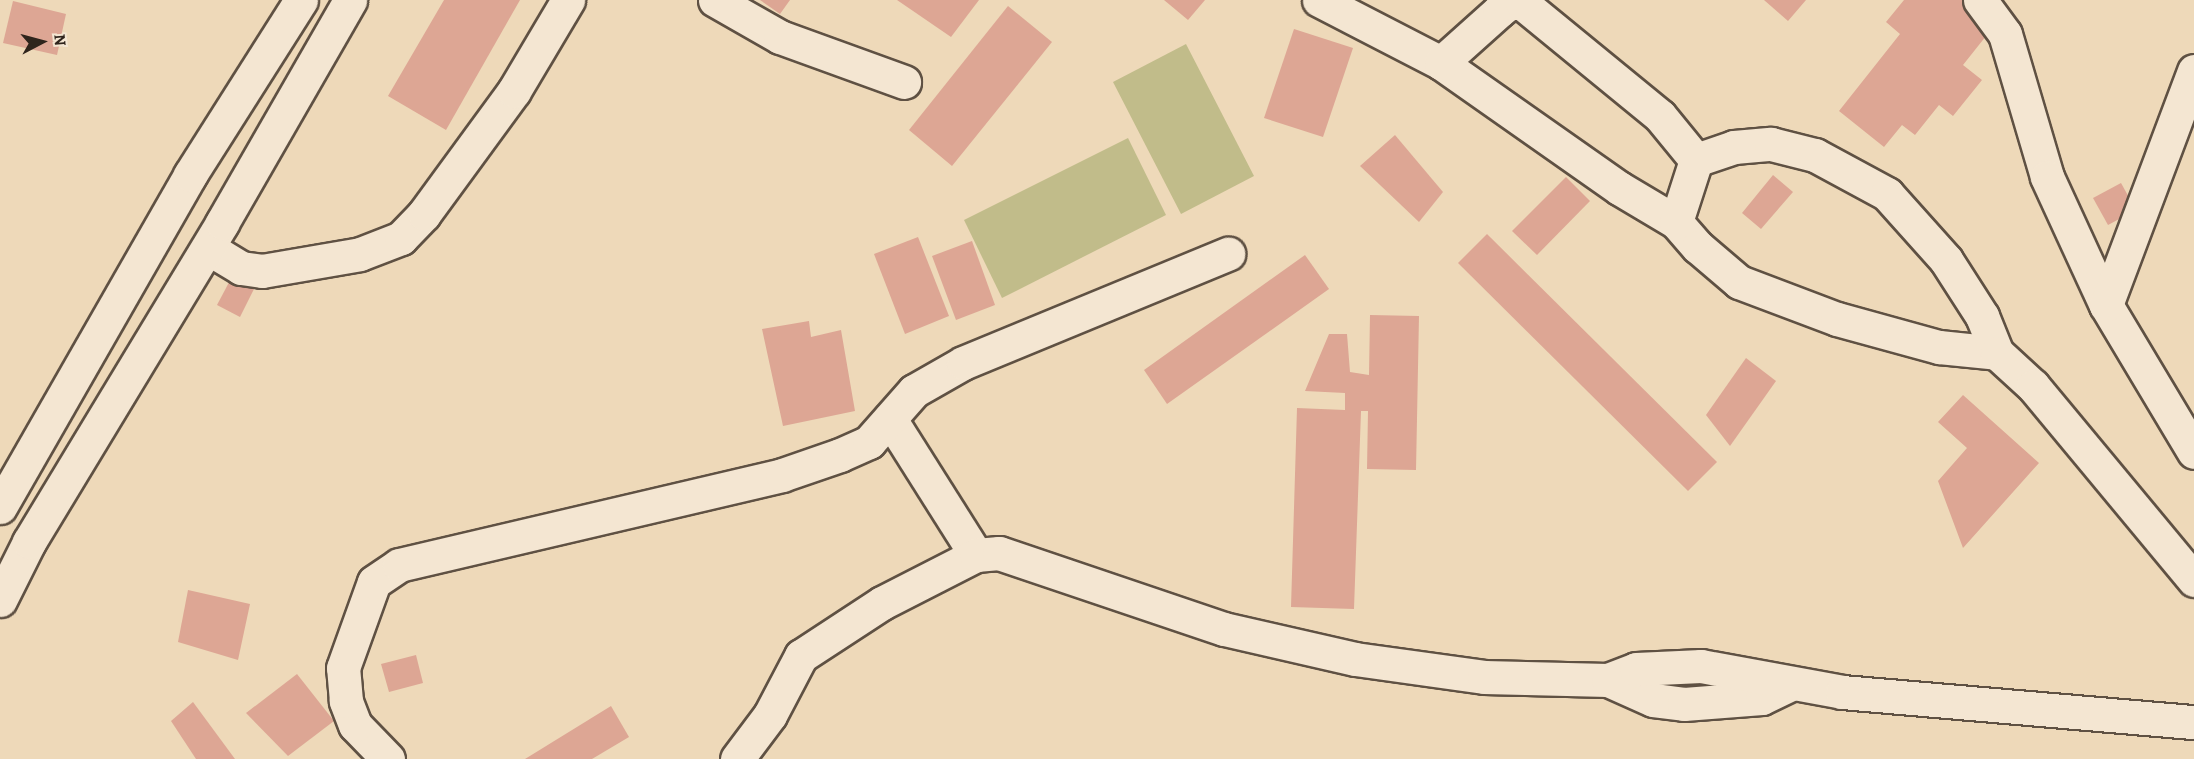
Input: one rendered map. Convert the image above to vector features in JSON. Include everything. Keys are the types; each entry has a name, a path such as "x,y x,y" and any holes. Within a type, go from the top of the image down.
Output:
{"street":[{"path":"0,507 190,175 301,0"},
{"path":"0,600 29,542 208,248 350,0"},
{"path":"208,248 241,268 262,271 360,254 402,238 424,214 514,91 568,0"},
{"path":"715,0 780,38 903,82"},
{"path":"1319,0 1441,63 1619,188 1676,222 1698,247 1739,282 1769,296 1939,347 1997,353"},
{"path":"1980,0 2005,34 2047,177 2106,305 2194,452"},
{"path":"1441,63 1509,3 1522,3 1660,116 1696,160"},
{"path":"2106,305 2194,70"},
{"path":"1696,160 1734,147 1771,144 1815,156 1887,194 1946,260 1982,316 1997,353 2033,386 2194,580"},
{"path":"1676,222 1696,160"},
{"path":"388,759 355,725 346,701 343,668 374,582 399,565 782,475 869,442 914,391 963,363 1228,255"},
{"path":"891,419 976,555"},
{"path":"737,759 770,715 801,656 882,603 976,555 999,553 1023,559 1224,629 1355,659 1484,677 1608,680 1636,669 1701,666 1789,685 2194,722"}],"shaded area":[{"path":"1186,44 1254,176 1181,214 1113,82"},
{"path":"1128,138 1166,215 1002,298 964,220"}],"building":[{"path":"444,0 520,0 446,130 388,96"},
{"path":"760,0 790,0 780,14"},
{"path":"897,0 979,0 951,37"},
{"path":"1164,0 1205,0 1188,20"},
{"path":"1764,0 1806,0 1788,21"},
{"path":"1904,0 1962,0 1994,26 1963,65 1982,80 1953,116 1939,105 1915,135 1902,125 1884,147 1839,111 1900,34 1886,22"},
{"path":"13,1 66,14 57,55 3,43"},
{"path":"1008,6 1052,42 952,166 909,130"},
{"path":"1294,29 1353,48 1323,137 1264,118"},
{"path":"1395,135 1443,192 1419,222 1360,166"},
{"path":"1773,175 1793,192 1761,229 1742,213"},
{"path":"1566,177 1590,201 1537,255 1512,231"},
{"path":"2121,183 2136,210 2108,225 2093,198"},
{"path":"1487,234 1717,462 1688,491 1458,263"},
{"path":"918,237 949,316 905,334 874,254"},
{"path":"972,241 995,305 956,320 932,256"},
{"path":"1305,255 1329,289 1167,404 1144,370"},
{"path":"235,271 257,283 240,317 217,305"},
{"path":"1370,315 1419,316 1416,470 1367,469 1368,411 1361,411 1354,609 1291,607 1297,408 1345,410 1345,393 1305,391 1329,334 1347,334 1350,372 1369,375"},
{"path":"809,321 811,337 841,330 855,411 783,426 762,329"},
{"path":"1746,358 1776,381 1730,446 1706,415"},
{"path":"1963,395 2039,463 1963,548 1938,481 1967,448 1938,422"},
{"path":"188,590 250,604 238,660 178,642"},
{"path":"416,655 423,683 389,692 381,664"},
{"path":"297,674 334,721 288,756 246,713"},
{"path":"193,702 235,759 196,759 171,721"},
{"path":"611,706 629,737 592,759 525,759"}]}
